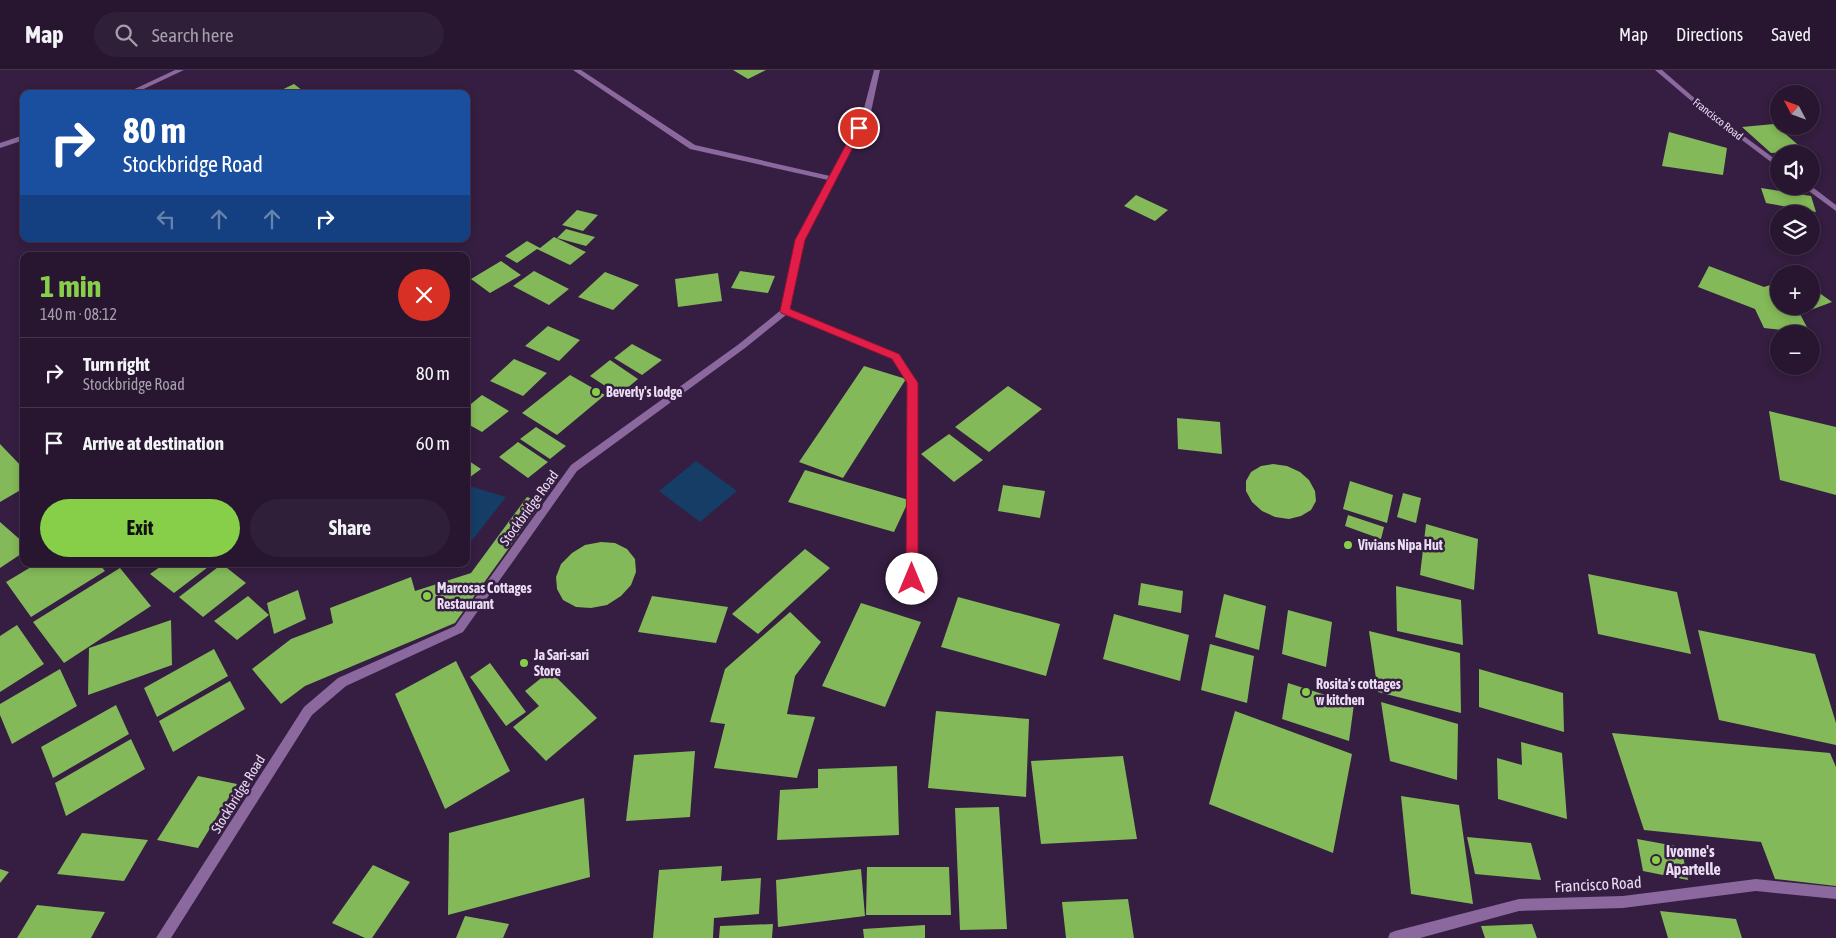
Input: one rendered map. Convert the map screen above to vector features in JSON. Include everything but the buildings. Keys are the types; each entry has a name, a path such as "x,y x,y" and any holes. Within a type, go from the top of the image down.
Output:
{"street":[{"path":"135,90 181,70"},
{"path":"576,70 693,147 833,179"},
{"path":"877,70 867,112 800,240 785,311 896,356 913,383 912,579"},
{"name":"Francisco Road","path":"1658,70 1704,109 1770,159"},
{"path":"0,146 20,138"},
{"path":"1818,195 1836,209"},
{"name":"Stockbridge Road","path":"163,938 308,711 342,682 459,629 574,468 742,346 785,311"},
{"name":"Francisco Road","path":"1395,938 1519,905 1624,902 1756,885 1836,893"}],"water":[{"path":"696,461 737,491 700,522 659,491"},
{"path":"470,486 506,497 470,543"}],"place":[{"name":"Beverly's lodge","path":"596,392"},
{"name":"Vivians Nipa Hut","path":"1348,545"},
{"name":"Marcosas Cottages Restaurant","path":"427,596"},
{"name":"Ja Sari-sari Store","path":"524,663"},
{"name":"Rosita's cottages w kitchen","path":"1306,692"},
{"name":"Ivonne's Apartelle","path":"1656,860"}],"route":[{"path":"859,128 800,240 786,297 785,311 896,356 913,383 912,579"}]}
